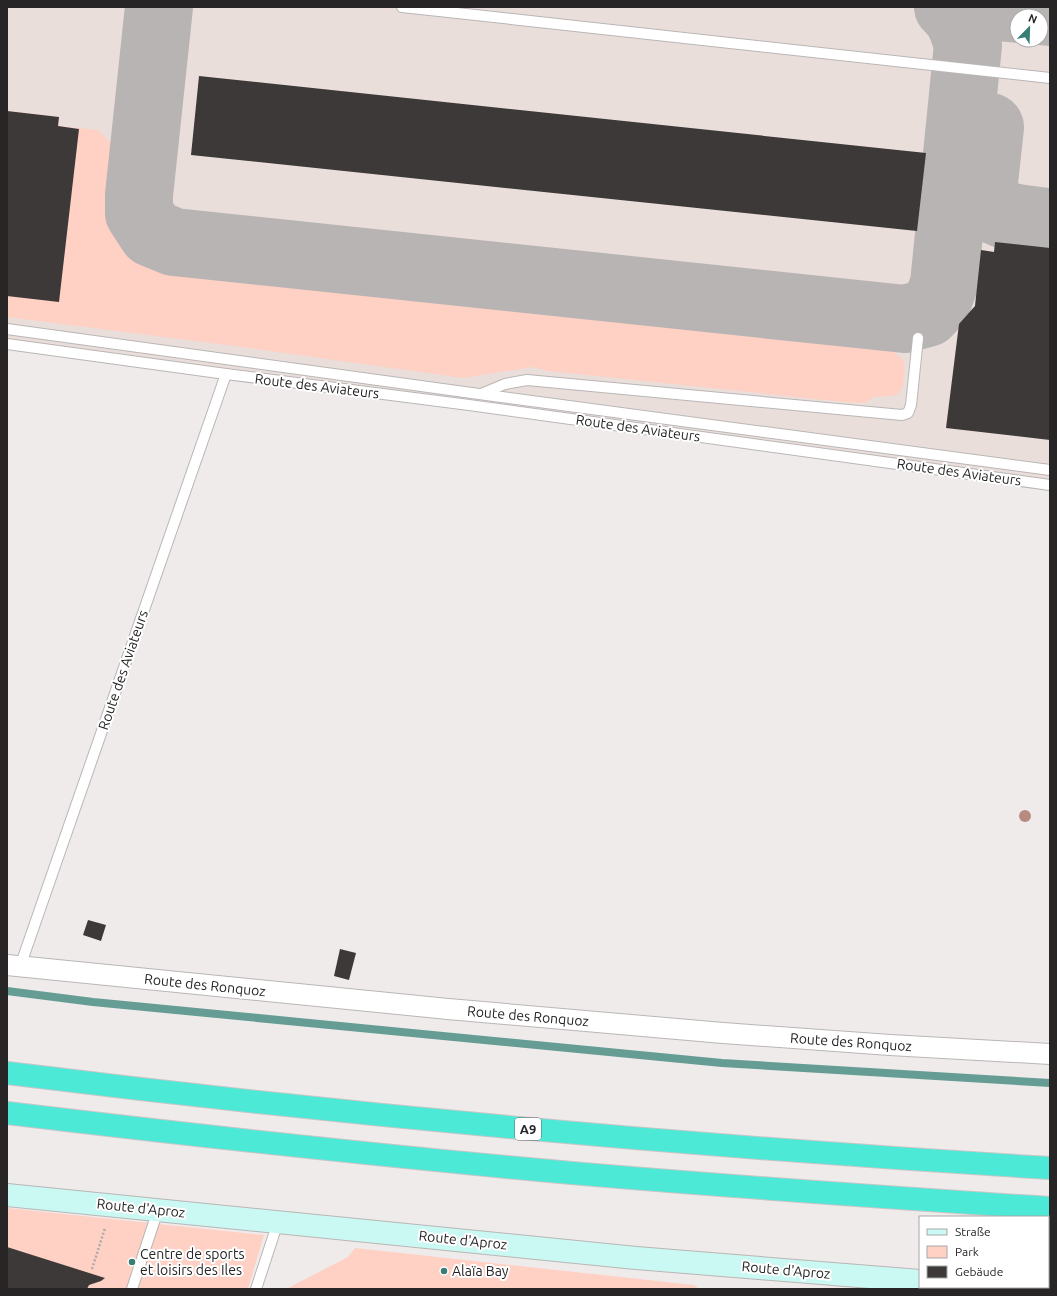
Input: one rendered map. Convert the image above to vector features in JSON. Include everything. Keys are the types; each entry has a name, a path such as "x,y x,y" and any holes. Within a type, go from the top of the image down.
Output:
{"highway":[{"name":"A9","path":"7,1073 272,1104 595,1135 1050,1168"},
{"path":"7,1113 268,1143 589,1174 718,1185 1050,1208"}],"street":[{"name":"Route des Ronquoz","path":"15,966 448,1009 708,1032 1050,1054"},
{"name":"Route d'Aproz","path":"7,1195 636,1258 919,1281"}],"lane":[{"path":"402,7 1050,78"},
{"name":"Route des Aviateurs","path":"7,329 1050,470"},
{"path":"479,394 505,384 527,380 902,415 908,413 911,405 918,338"},
{"name":"Route des Aviateurs","path":"7,344 469,405 1050,485"},
{"name":"Route des Aviateurs","path":"15,966 23,958 226,374"},
{"path":"132,1289 158,1210"},
{"path":"256,1289 278,1222"}],"path":[{"path":"92,1270 106,1224"}],"shaded area":[{"path":"7,7 1050,7 1050,491 7,342"}],"green space":[{"path":"7,111 59,117 58,126 98,130 111,143 107,197 108,220 124,247 153,267 878,341 904,361 903,385 899,393 892,396 873,397 865,403 548,371 533,367 463,378 242,347 7,317"},
{"name":"Centre de sports et loisirs des Iles","path":"7,1208 264,1235 248,1289 7,1289"},
{"name":"Alaïa Bay","path":"355,1248 694,1285 699,1289 286,1289 348,1257"}],"building":[{"path":"199,76 926,153 917,231 191,155"},
{"path":"7,111 59,117 58,126 79,129 59,302 7,296"},
{"path":"995,242 1050,248 1050,440 946,428 959,324 975,306 981,250 994,252"},
{"path":"88,920 106,925 101,941 83,935"},
{"path":"340,949 356,953 349,980 334,976"},
{"path":"7,1247 105,1278 89,1285 87,1289 7,1289"}],"waterway":[{"path":"7,991 93,1002 722,1063 1050,1083"}],"taxiway":[{"path":"159,7 139,195 139,213 152,233 174,242 905,319 927,313 938,301 944,284 968,45 959,20 948,7"},
{"path":"998,7 1050,12"},
{"path":"990,127 983,191 985,204 1008,216 1050,222"}],"place":[{"name":"Centre de sports et loisirs des Iles","path":"132,1262"},
{"name":"Alaïa Bay","path":"444,1271"}]}
